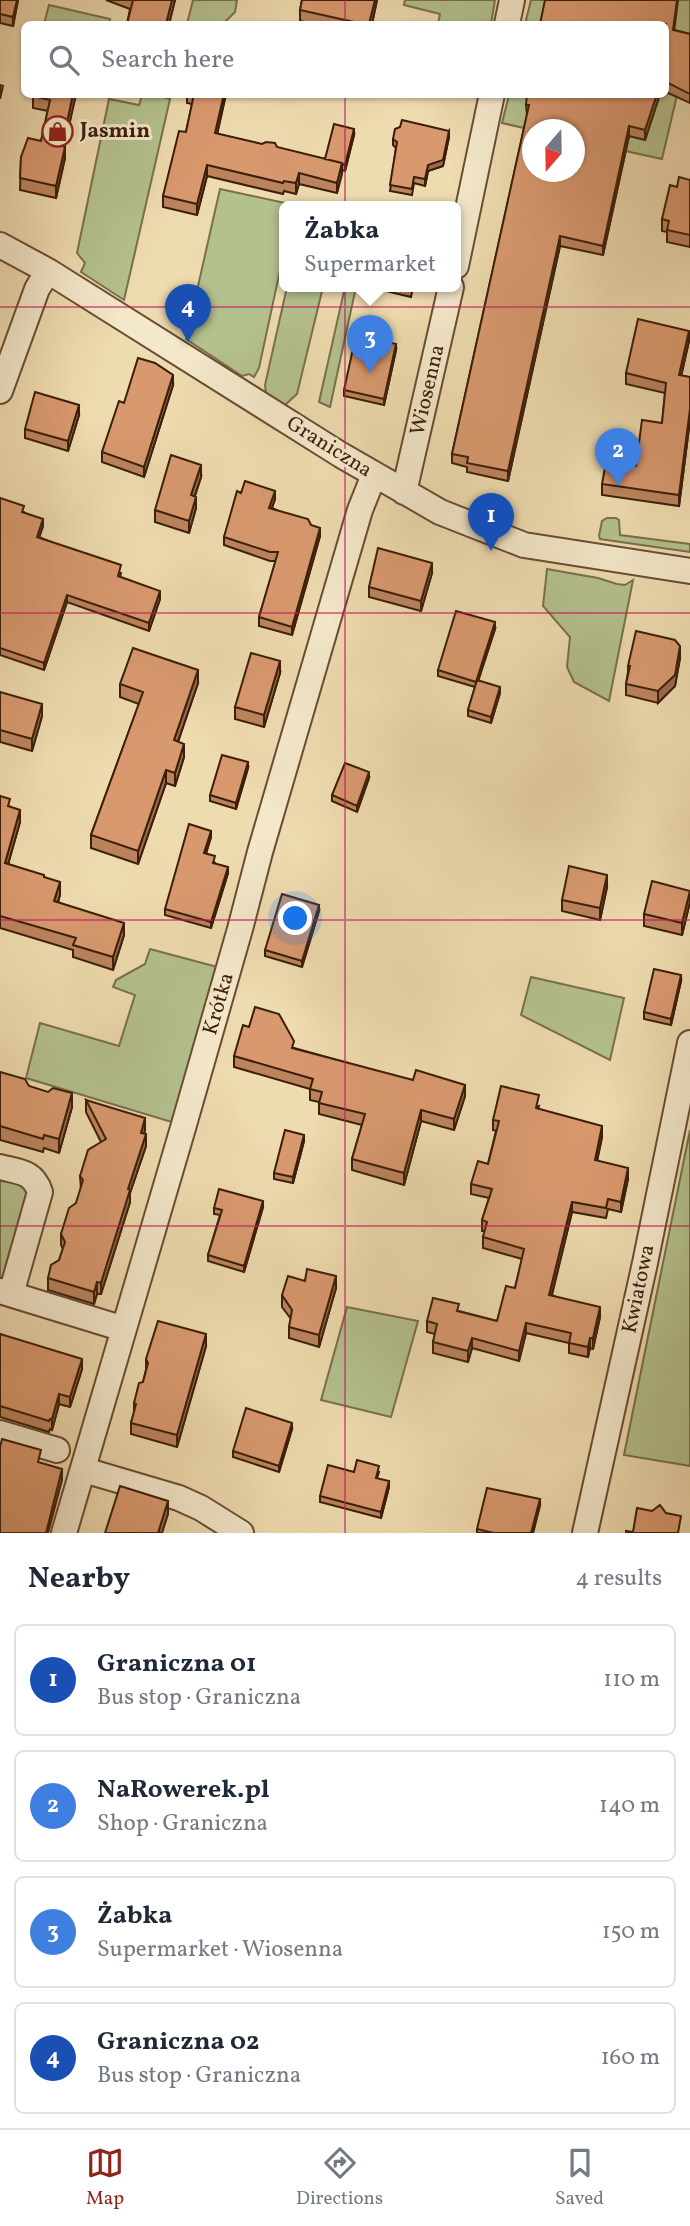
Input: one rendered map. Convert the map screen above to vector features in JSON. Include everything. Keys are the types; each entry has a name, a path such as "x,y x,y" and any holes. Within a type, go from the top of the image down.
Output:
{"street":[{"path":"508,21 512,0"},
{"path":"461,242 491,98"},
{"name":"Graniczna","path":"0,245 48,271 374,475 460,522 524,545 690,571"},
{"path":"0,391 37,289 48,271"},
{"name":"Wiosenna","path":"404,492 450,292"},
{"name":"Krótka","path":"64,1533 356,522 374,475"},
{"name":"Kwiatowa","path":"584,1533 645,1263 690,1044"},
{"path":"0,1167 29,1175 35,1180 40,1192 6,1292 124,1329"},
{"path":"0,1433 57,1450"},
{"path":"83,1470 179,1498 201,1508 241,1533"}],"green space":[{"path":"193,0 237,0 235,12 226,21 188,21"},
{"path":"405,0 495,0 492,21 439,21 440,14 404,5"},
{"path":"531,0 690,0 690,40 662,159 585,142 585,119 522,119 522,128 502,123 508,98 669,98 669,21 526,21"},
{"path":"49,5 110,19 110,21 45,21"},
{"path":"141,98 170,99 124,300 81,272 85,263 77,253 109,99 139,105"},
{"path":"220,189 279,202 279,275 259,368 254,377 249,374 242,376 186,339"},
{"path":"286,292 322,292 297,394 285,405 266,393 265,385"},
{"path":"344,292 355,292 330,407 319,402"},
{"path":"607,518 619,520 620,535 690,544 690,552 600,539 602,521"},
{"path":"547,569 617,584 625,585 633,580 609,701 574,682 567,667 570,637 543,606"},
{"path":"150,949 221,968 175,1123 26,1078 40,1023 119,1046 135,995 113,987 116,980 145,964"},
{"path":"531,977 624,998 610,1060 521,1015"},
{"path":"690,1130 690,1466 624,1455"},
{"path":"0,1174 28,1187 9,1273 0,1280"},
{"path":"347,1307 418,1321 391,1417 321,1400"}],"building":[{"path":"0,0 17,0 13,17 0,14"},
{"path":"133,0 172,0 167,21 128,21"},
{"path":"302,0 375,0 370,21 350,21 300,10"},
{"path":"545,0 677,0 673,30 690,34 690,94 669,84 669,21 541,21"},
{"name":"Jasmin","path":"42,98 72,98 56,186 20,178 21,157 28,138 41,141 50,100"},
{"path":"193,98 223,98 215,133 262,144 275,143 277,147 342,163 337,183 299,173 296,183 283,183 207,165 197,204 163,196 179,131 186,132"},
{"path":"527,98 656,98 645,130 629,126 603,246 560,236 508,471 467,463 468,457 452,454 522,137 522,182 585,182 585,119 526,119 529,105 526,105"},
{"path":"402,120 449,131 443,160 428,165 425,179 414,177 412,189 390,185 397,142 393,139 395,129 400,127"},
{"path":"334,124 354,129 345,165 325,159"},
{"path":"679,177 690,180 690,235 667,230 669,221 662,219 670,185 677,187"},
{"path":"638,319 689,331 679,375 690,377 690,409 679,495 602,484 606,462 636,466 642,420 662,423 666,383 626,373"},
{"path":"356,335 396,344 384,399 344,390"},
{"path":"138,358 155,363 173,375 144,467 102,452 119,401 124,403"},
{"path":"35,392 79,405 68,441 25,429"},
{"path":"171,455 201,465 191,495 196,497 189,521 155,510"},
{"path":"245,481 275,491 269,508 308,519 311,525 320,528 292,627 259,617 278,552 270,552 224,537 237,491 241,493"},
{"path":"0,498 24,506 22,512 43,519 37,537 121,565 118,576 160,591 149,623 67,595 44,663 0,648"},
{"path":"378,548 432,563 421,601 369,587"},
{"path":"456,611 495,622 476,682 438,670"},
{"path":"636,631 675,640 680,646 675,675 658,691 626,684"},
{"path":"133,648 198,670 174,740 184,744 175,773 166,770 138,851 91,835 143,692 120,684"},
{"path":"251,653 280,661 264,715 235,707"},
{"path":"477,680 500,687 491,717 468,710"},
{"path":"0,692 42,704 32,739 0,730"},
{"path":"222,755 248,762 236,803 210,795"},
{"path":"345,763 369,772 357,806 332,795"},
{"path":"0,796 10,799 8,806 20,810 5,863 60,882 54,901 124,923 113,957 73,945 76,938 0,916"},
{"path":"189,824 211,831 204,853 215,856 213,863 228,867 211,922 165,909"},
{"path":"569,866 607,875 600,908 562,900"},
{"path":"652,881 690,891 682,923 644,914"},
{"path":"282,894 319,905 302,961 265,950"},
{"path":"654,969 681,975 671,1019 644,1012"},
{"path":"255,1007 279,1014 294,1041 292,1048 413,1080 416,1070 465,1085 454,1119 421,1110 404,1173 352,1159 365,1114 319,1103 322,1092 310,1089 313,1079 234,1056 243,1025 249,1027"},
{"path":"0,1072 25,1079 29,1086 48,1092 53,1088 72,1093 59,1139 44,1135 43,1139 0,1126"},
{"path":"501,1086 539,1095 536,1108 602,1126 595,1160 628,1168 621,1202 608,1199 606,1208 572,1202 549,1295 600,1307 593,1338 590,1338 588,1347 569,1343 571,1333 526,1323 519,1351 472,1338 468,1351 433,1342 437,1324 427,1321 433,1298 459,1304 457,1311 497,1321 506,1286 515,1288 524,1249 483,1237 487,1222 482,1220 492,1189 471,1184 478,1161 488,1164 499,1121 493,1120"},
{"path":"86,1100 145,1118 141,1133 146,1134 101,1283 97,1282 94,1292 48,1278 51,1265 59,1260 65,1242 61,1234 69,1208 76,1203 88,1150 106,1139"},
{"path":"285,1130 304,1135 293,1177 274,1173"},
{"path":"219,1189 263,1201 244,1266 208,1255 222,1210 214,1208"},
{"path":"307,1269 336,1276 319,1335 289,1327 292,1310 282,1295 288,1276 305,1281"},
{"path":"158,1321 206,1334 177,1435 131,1423 139,1383 143,1382 148,1363 146,1359"},
{"path":"0,1334 82,1359 70,1397 59,1394 52,1419 49,1421 0,1406"},
{"path":"246,1408 292,1423 279,1466 233,1451"},
{"path":"2,1439 41,1450 38,1462 62,1469 46,1533 0,1533"},
{"path":"357,1460 379,1466 376,1478 389,1481 381,1512 320,1496 328,1465 354,1472"},
{"path":"120,1486 168,1501 158,1533 105,1533"},
{"path":"487,1488 540,1499 531,1533 494,1533 477,1529"},
{"path":"660,1505 666,1513 681,1516 678,1533 626,1533 633,1532 637,1508 652,1511"}],"place":[{"name":"Jasmin","path":"57,131"},
{"name":"Graniczna 02","path":"188,342"},
{"name":"Żabka","path":"370,373"},
{"name":"NaRowerek.pl","path":"618,486"},
{"name":"Graniczna 01","path":"491,551"}]}
